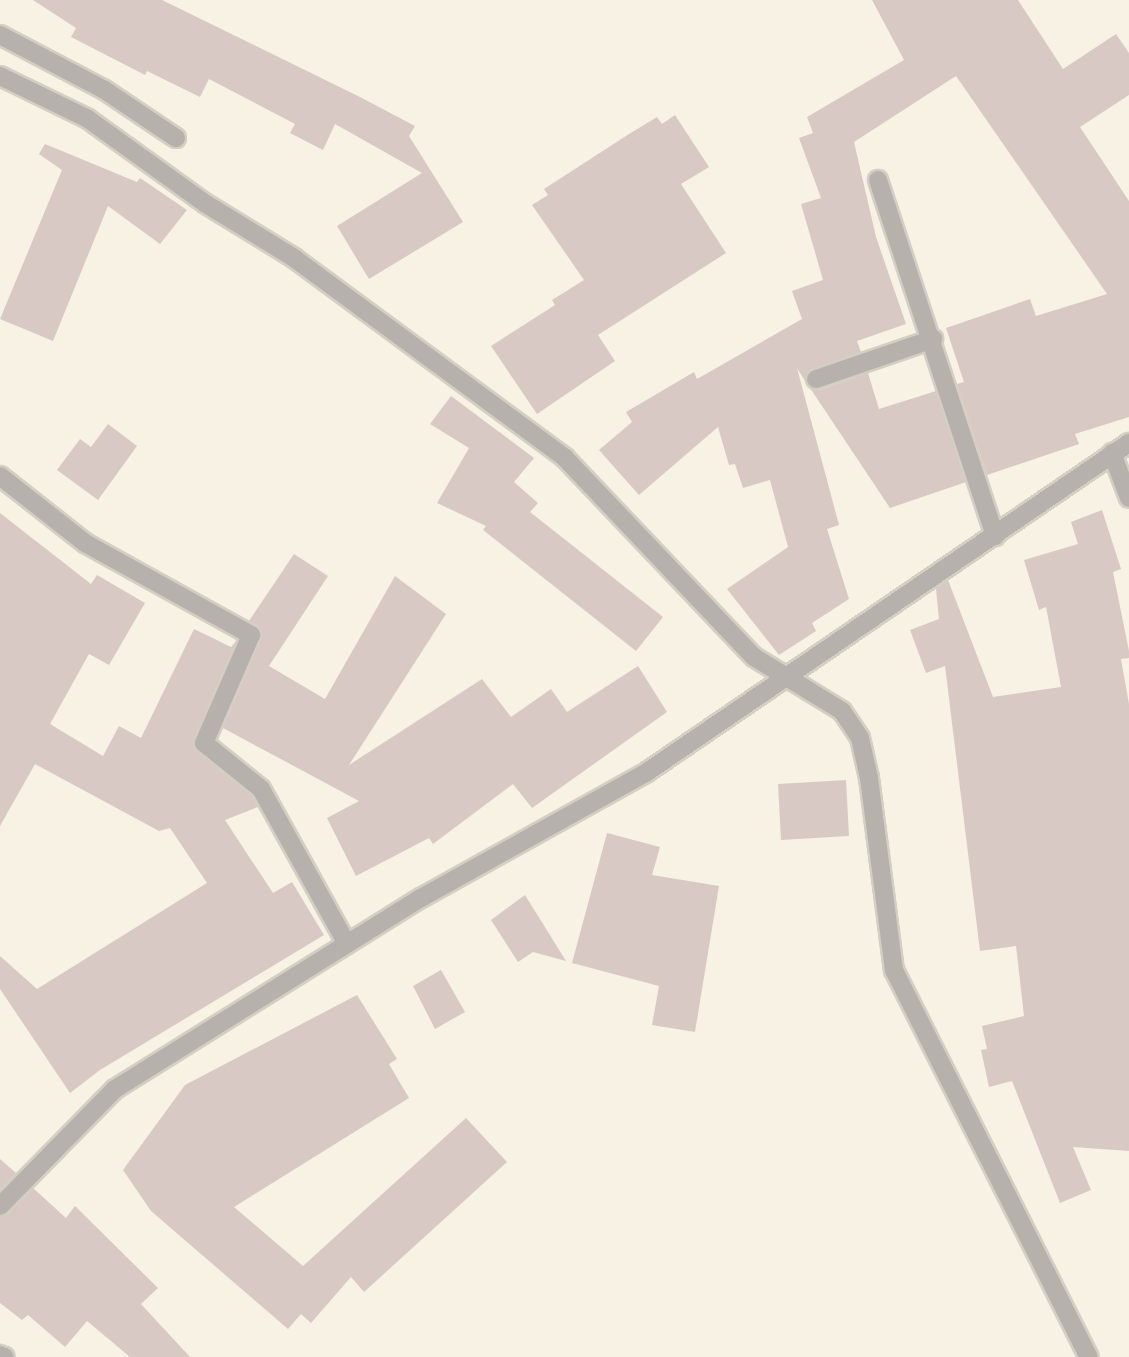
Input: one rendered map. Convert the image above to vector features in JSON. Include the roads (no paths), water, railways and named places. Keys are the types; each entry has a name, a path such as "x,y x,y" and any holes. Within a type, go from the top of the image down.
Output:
{"street":[{"path":"0,34 103,89 176,138"},
{"path":"0,76 88,119 206,204 294,258 565,458 754,657 842,711 860,738 894,970 1089,1357"},
{"path":"878,180 933,339 995,536"},
{"path":"816,379 933,339"},
{"path":"0,1206 115,1089 346,944 646,772 995,536 1129,442"},
{"path":"1112,453 1129,498"},
{"path":"0,476 85,543 251,635 204,743 261,789 346,944"},
{"path":"0,1355 5,1357"}]}
